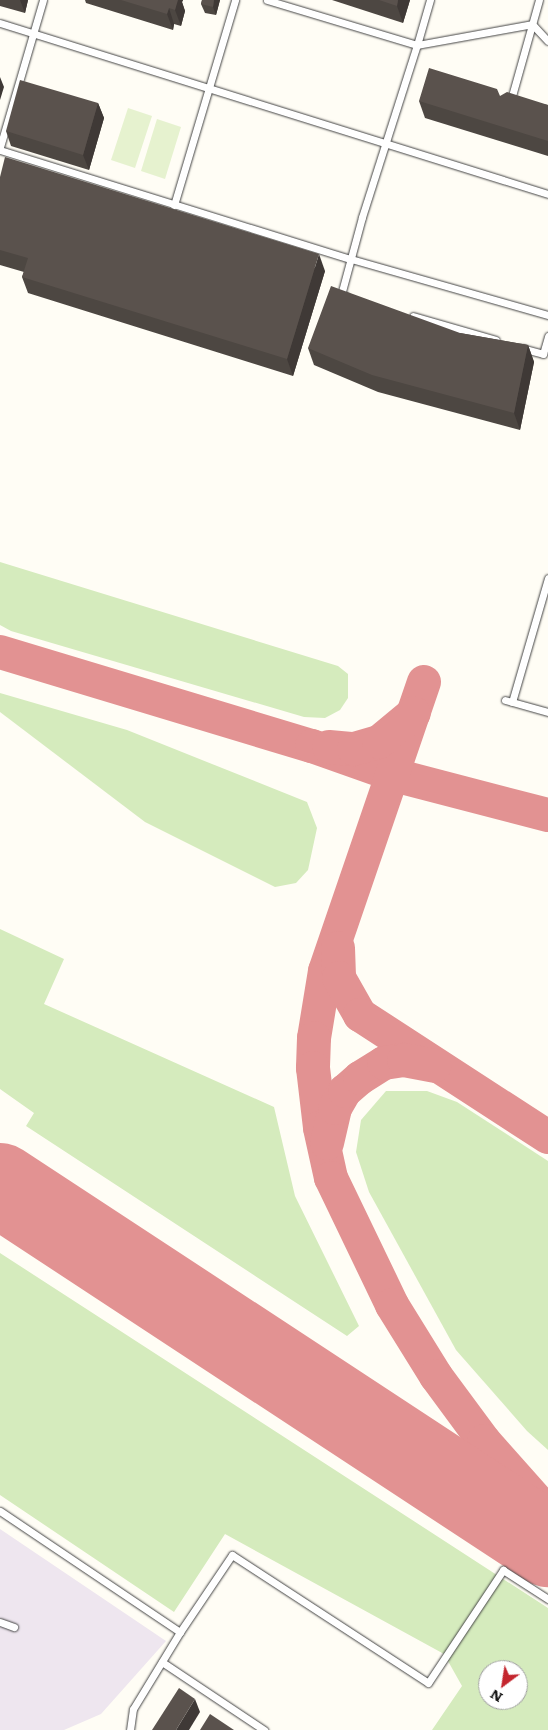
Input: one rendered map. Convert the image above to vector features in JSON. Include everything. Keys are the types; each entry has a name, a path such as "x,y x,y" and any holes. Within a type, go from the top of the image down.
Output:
{"lane":[{"path":"43,0 0,149 350,259 548,315"},
{"path":"174,205 236,0"},
{"path":"267,0 417,46 532,24"},
{"path":"351,298 341,295 350,259 430,0"},
{"path":"508,108 539,0"},
{"path":"0,23 210,87 385,145 548,194"},
{"path":"532,24 548,41"},
{"path":"408,315 504,343"},
{"path":"514,346 545,354 548,336"},
{"path":"548,578 509,701 548,712"},
{"path":"0,1511 180,1632"},
{"path":"130,1730 133,1709 180,1632 232,1555 428,1683 503,1570 548,1600"},
{"path":"0,1622 14,1627"},
{"path":"162,1662 264,1730"}],"shaded area":[{"path":"0,1529 166,1641 101,1714 64,1730 0,1730"}],"green space":[{"path":"128,108 152,116 135,168 111,160"},
{"path":"157,119 181,127 165,179 141,171"},
{"path":"0,562 338,666 348,674 348,698 340,710 325,718 304,717 11,631 0,625"},
{"path":"0,693 127,730 307,802 317,828 308,870 296,883 275,887 145,822 0,712"},
{"path":"0,929 64,959 44,1004 274,1107 295,1196 359,1326 347,1336 26,1126 34,1113 0,1089"},
{"path":"386,1091 427,1091 457,1102 548,1161 548,1450 527,1431 456,1350 369,1192 356,1152 361,1120"},
{"path":"0,1253 548,1608 548,1730 432,1730 462,1686 444,1654 225,1534 174,1612 0,1495"}],"building":[{"path":"121,0 178,0 175,10 169,8 167,14"},
{"path":"202,0 214,0 213,7 201,4"},
{"path":"379,0 398,0 397,6"},
{"path":"429,68 497,89 500,96 507,92 548,105 548,141 419,101"},
{"path":"20,80 98,103 83,155 6,131"},
{"path":"5,157 319,254 287,359 22,277 28,258 0,250 0,177"},
{"path":"331,286 460,333 528,345 514,413 372,375 308,348"},
{"path":"179,1688 195,1699 176,1730 152,1730"},
{"path":"210,1714 234,1730 200,1730"}],"taxiway":[{"path":"0,652 312,746 394,775 548,815"},
{"path":"424,682 325,971 314,1038 313,1068 320,1128 331,1178 392,1305 436,1376 484,1441 548,1513"},
{"path":"329,747 354,749 379,742 414,713"},
{"path":"338,948 339,978 360,1015 548,1137"},
{"path":"327,1143 335,1108 345,1091 360,1078 384,1063 404,1060 434,1066"}],"runway":[{"path":"0,1185 548,1545"}]}
